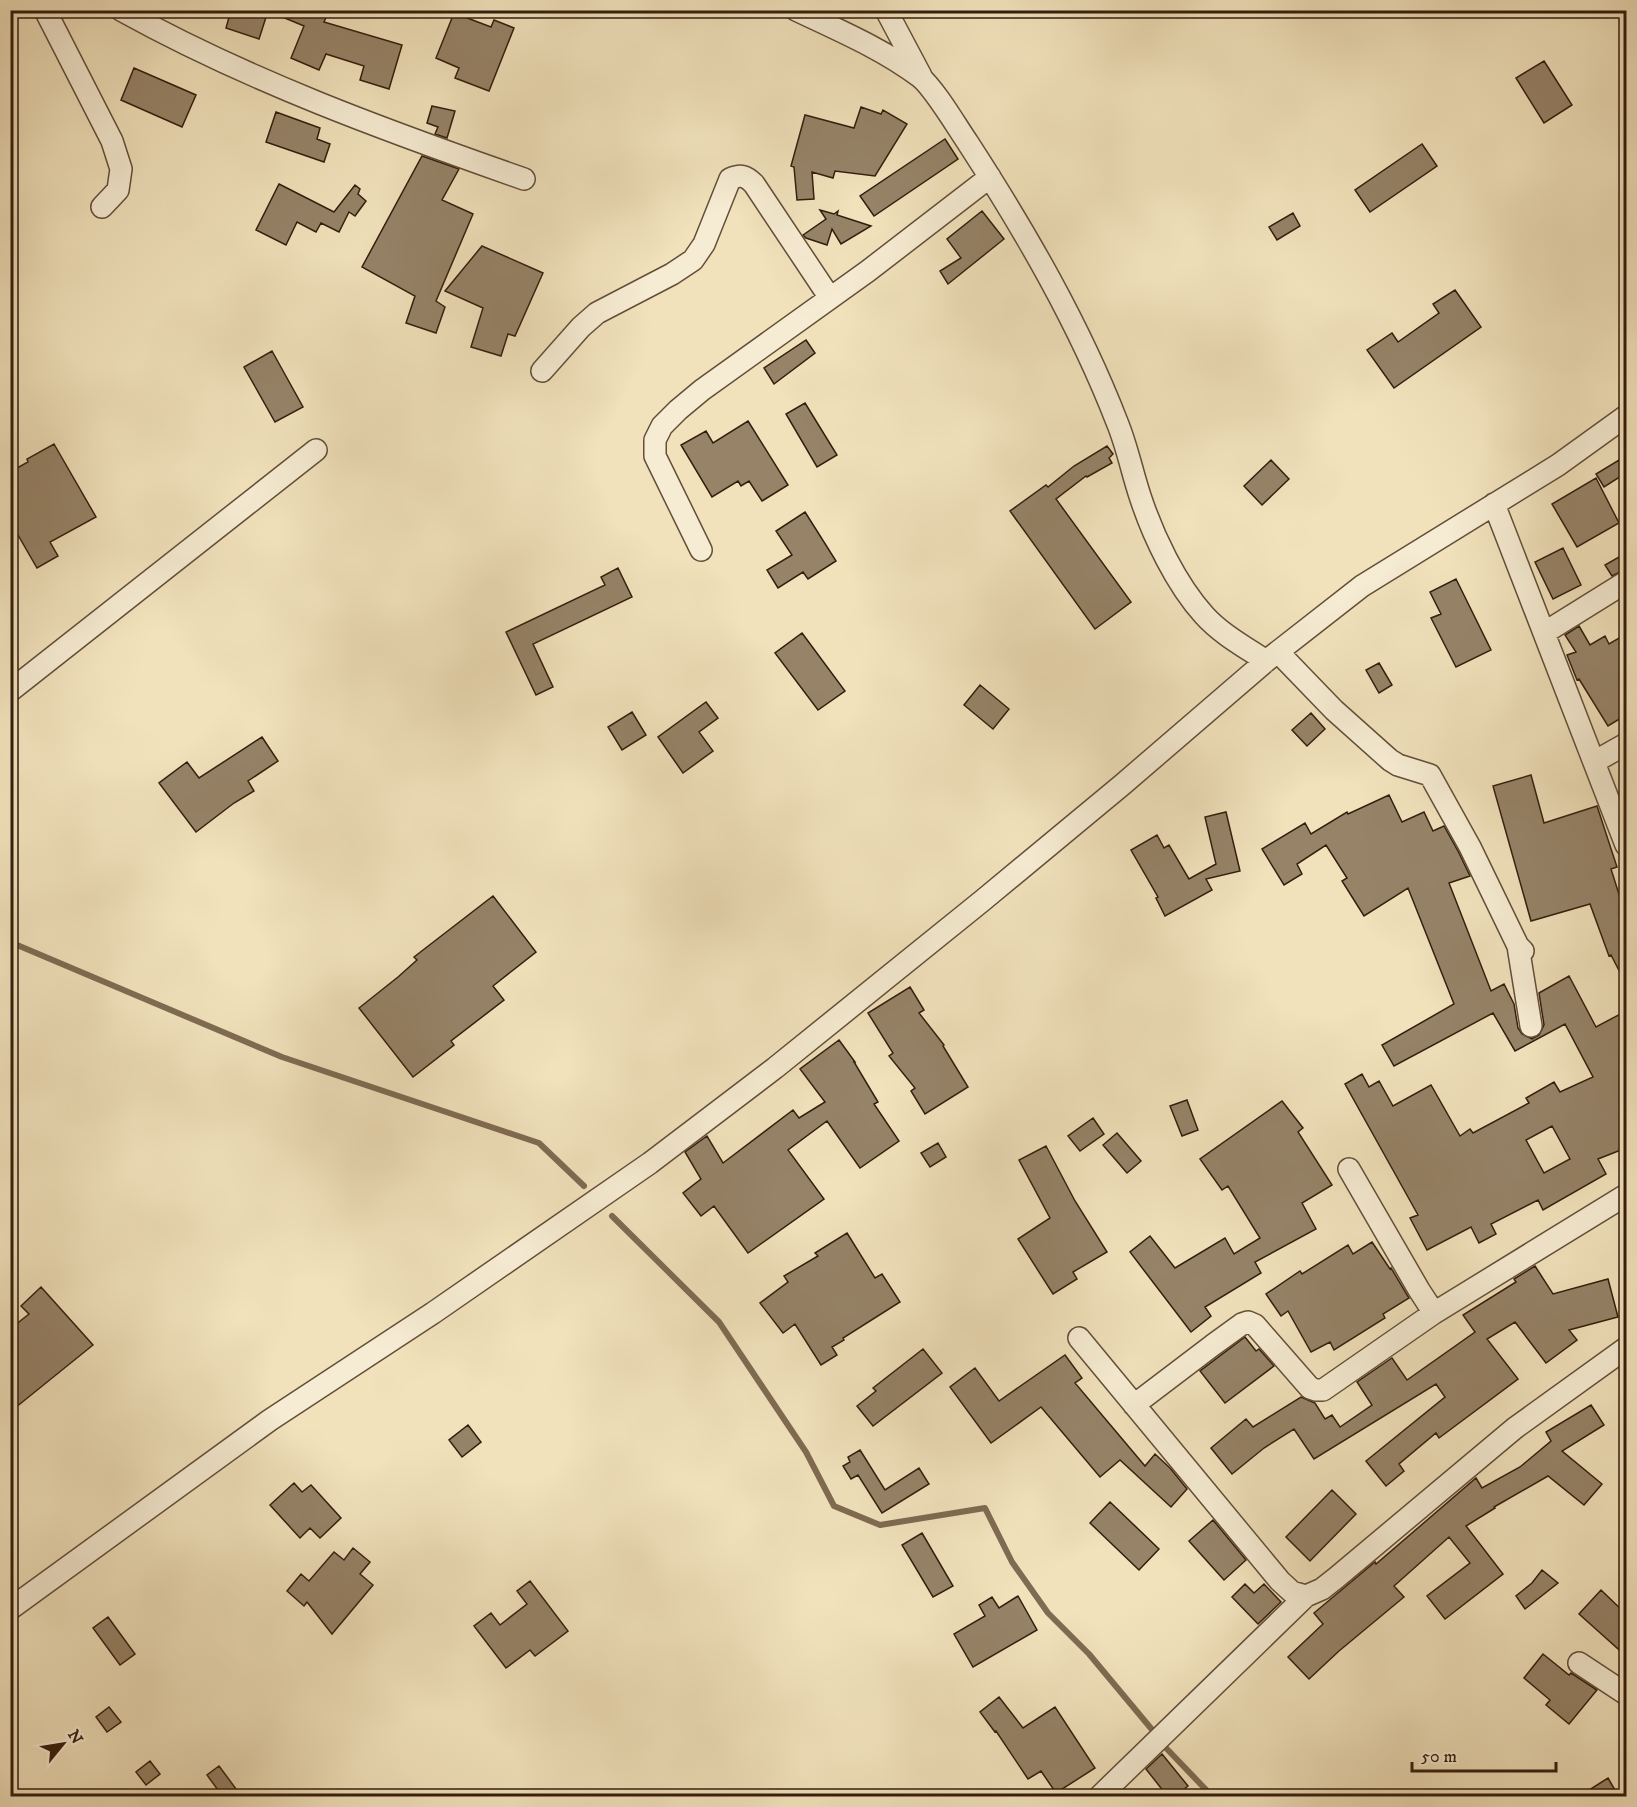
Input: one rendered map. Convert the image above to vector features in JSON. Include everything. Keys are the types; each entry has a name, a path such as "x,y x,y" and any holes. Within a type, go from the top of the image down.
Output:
{"street":[{"path":"45,10 112,141 121,169 118,190 102,207"},
{"path":"121,10 241,71 395,134 524,179"},
{"path":"796,10 868,45 922,78"},
{"path":"886,10 922,78 949,114 990,177 1039,259 1086,348 1125,442 1145,513 1171,565 1192,600 1218,628 1272,657 1390,760 1398,765 1430,775 1470,847 1520,949 1531,1026"},
{"path":"542,371 581,327 597,313 672,274 693,260 704,244 730,179 738,176 747,177 754,184 830,298"},
{"path":"701,550 655,456 655,440 662,426 702,390 830,298 990,177"},
{"path":"10,1609 270,1420 606,1195 697,1128 982,901 1272,657 1370,580 1558,465 1626,416"},
{"path":"10,691 315,450"},
{"path":"1494,504 1626,845"},
{"path":"1544,633 1626,582"},
{"path":"1594,762 1626,744"},
{"path":"1349,1169 1434,1312"},
{"path":"1134,1405 1213,1345 1248,1322 1255,1325 1310,1388 1323,1390 1434,1312 1626,1195"},
{"path":"1079,1338 1280,1581 1292,1592 1306,1596"},
{"path":"1100,1797 1306,1596 1322,1589 1336,1578 1515,1428 1626,1348"},
{"path":"1579,1663 1626,1694"}],"building":[{"path":"231,10 329,10 324,22 402,45 389,89 360,80 364,66 326,54 319,70 291,58 304,26 268,11 259,39 226,28"},
{"path":"454,13 491,27 494,20 514,28 489,91 455,78 459,68 436,58"},
{"path":"1544,61 1572,105 1544,123 1516,78"},
{"path":"134,68 196,95 182,127 121,100"},
{"path":"432,106 455,111 447,138 435,134 438,127 427,123"},
{"path":"861,107 881,114 883,110 907,124 875,176 835,171 833,178 812,172 814,199 797,200 794,167 791,166 805,115 854,128"},
{"path":"276,112 320,128 317,139 330,144 324,162 266,142"},
{"path":"945,139 958,159 874,216 860,196"},
{"path":"1422,144 1437,166 1370,212 1355,190"},
{"path":"422,156 459,169 442,200 473,214 436,301 445,307 436,333 406,323 415,296 362,267"},
{"path":"279,184 334,212 355,185 360,189 358,194 366,201 355,216 349,212 339,232 321,223 316,232 297,222 286,245 256,230"},
{"path":"820,210 834,214 838,211 837,215 871,226 841,244 832,229 827,245 806,238 803,235 826,219"},
{"path":"982,211 1004,239 948,284 940,271 961,258 947,239"},
{"path":"1293,213 1300,226 1277,240 1269,227"},
{"path":"482,246 543,273 515,336 508,334 501,356 471,347 483,308 445,291"},
{"path":"1455,290 1481,327 1394,388 1367,350 1392,333 1398,342 1439,313 1433,304"},
{"path":"806,340 815,353 774,384 764,368"},
{"path":"272,351 303,407 275,422 244,367"},
{"path":"805,403 837,455 817,467 786,414"},
{"path":"748,421 788,485 762,501 749,481 741,486 738,481 712,497 681,445 706,431 713,443"},
{"path":"54,444 96,517 50,542 58,556 37,568 10,521 10,472 28,462 27,459"},
{"path":"1107,446 1113,454 1109,458 1112,463 1086,476 1056,499 1131,602 1095,629 1010,511"},
{"path":"1271,460 1289,479 1262,505 1244,486"},
{"path":"1619,460 1626,473 1604,487 1596,474"},
{"path":"1596,478 1619,523 1577,547 1552,504"},
{"path":"805,512 836,561 808,579 803,572 778,588 767,570 792,555 776,531"},
{"path":"1563,548 1581,585 1553,599 1535,562"},
{"path":"1626,553 1626,569 1612,576 1605,565"},
{"path":"618,568 632,597 533,644 553,687 536,695 506,632 605,585 601,577"},
{"path":"1456,579 1491,650 1456,667 1431,618 1441,614 1430,592"},
{"path":"1579,626 1590,645 1605,636 1609,644 1626,634 1626,715 1608,726 1579,679 1577,680 1567,655 1576,652 1565,635"},
{"path":"802,633 845,691 818,710 775,653"},
{"path":"1379,663 1392,685 1379,693 1366,670"},
{"path":"980,685 1009,709 993,729 964,705"},
{"path":"706,702 718,718 699,732 713,751 683,773 658,737"},
{"path":"632,712 646,735 622,750 608,727"},
{"path":"1311,713 1325,729 1307,746 1292,730"},
{"path":"262,737 278,761 248,781 254,791 196,832 159,783 187,762 199,778"},
{"path":"1531,775 1544,823 1597,806 1617,867 1611,869 1624,910 1619,912 1626,930 1626,984 1611,955 1609,956 1590,904 1531,921 1493,786"},
{"path":"1389,795 1402,822 1424,812 1433,831 1444,826 1470,876 1449,883 1491,991 1504,984 1514,1004 1518,1028 1522,1034 1532,1039 1539,1035 1544,1025 1539,993 1569,976 1596,1027 1626,1011 1626,1148 1598,1159 1606,1174 1543,1210 1538,1200 1491,1224 1496,1234 1479,1243 1471,1227 1427,1250 1410,1218 1418,1215 1345,1084 1362,1074 1369,1087 1379,1081 1393,1106 1431,1085 1460,1136 1470,1129 1473,1133 1529,1103 1526,1098 1554,1082 1560,1092 1593,1077 1565,1024 1515,1051 1493,1013 1394,1066 1382,1045 1454,1004 1408,888 1364,916 1342,881 1347,878 1326,845 1297,864 1302,874 1284,885 1262,849 1305,823 1311,834 1347,812 1348,814","holes":["1552,1126 1570,1159 1544,1173 1526,1140"]},
{"path":"1226,812 1240,871 1206,879 1212,890 1165,916 1156,898 1158,897 1131,850 1157,835 1164,848 1169,845 1189,879 1216,864 1205,817"},
{"path":"493,896 536,952 493,986 504,1000 451,1041 454,1045 413,1077 359,1008 417,960 414,957"},
{"path":"910,987 924,1010 919,1013 944,1045 968,1087 925,1114 911,1091 915,1088 889,1056 893,1053 868,1013"},
{"path":"839,1040 855,1062 878,1102 874,1104 899,1141 860,1168 827,1121 788,1150 824,1199 748,1253 714,1206 701,1216 683,1193 701,1179 685,1152 707,1136 723,1163 793,1110 799,1118 825,1102 800,1069"},
{"path":"1187,1100 1198,1130 1182,1136 1170,1106"},
{"path":"1282,1101 1303,1128 1298,1132 1332,1185 1302,1203 1316,1229 1255,1262 1261,1273 1205,1307 1211,1316 1191,1332 1130,1252 1150,1236 1175,1268 1225,1238 1234,1254 1260,1238 1228,1186 1222,1190 1200,1159"},
{"path":"1093,1118 1104,1134 1080,1151 1068,1136"},
{"path":"1117,1133 1141,1161 1127,1173 1103,1145"},
{"path":"938,1143 946,1157 930,1167 921,1153"},
{"path":"1046,1146 1075,1201 1107,1252 1073,1272 1077,1279 1053,1294 1018,1239 1050,1218 1019,1160"},
{"path":"847,1233 875,1278 882,1274 900,1302 843,1338 844,1340 832,1347 837,1355 821,1365 795,1324 783,1333 760,1303 788,1282 784,1276 818,1256 815,1253"},
{"path":"1372,1242 1409,1298 1383,1314 1385,1318 1334,1350 1330,1342 1311,1352 1288,1311 1281,1316 1266,1294 1300,1271 1302,1274 1348,1245 1353,1254"},
{"path":"1535,1266 1553,1294 1608,1279 1618,1317 1569,1330 1577,1340 1546,1363 1515,1322 1487,1339 1518,1379 1439,1438 1436,1433 1399,1464 1404,1471 1386,1486 1366,1461 1445,1397 1436,1384 1314,1459 1294,1429 1264,1448 1232,1474 1211,1448 1246,1419 1253,1427 1301,1397 1315,1403 1325,1419 1332,1415 1340,1427 1372,1405 1357,1382 1392,1358 1407,1380 1475,1332 1463,1315 1516,1282 1514,1279"},
{"path":"41,1287 93,1345 10,1412 10,1329 29,1314 21,1306"},
{"path":"1245,1337 1256,1351 1259,1349 1274,1366 1225,1403 1200,1371"},
{"path":"923,1349 942,1373 873,1426 857,1406 876,1391 873,1388"},
{"path":"1065,1355 1082,1378 1075,1383 1145,1466 1155,1454 1187,1489 1171,1507 1120,1460 1100,1477 1041,1407 991,1443 950,1387 975,1368 999,1401"},
{"path":"1591,1405 1604,1425 1562,1451 1602,1484 1584,1505 1548,1476 1466,1526 1503,1574 1445,1619 1427,1596 1470,1563 1449,1537 1394,1586 1404,1597 1309,1679 1288,1657 1323,1624 1314,1613 1375,1562 1376,1564 1476,1478 1482,1488 1520,1467 1551,1441 1546,1432"},
{"path":"468,1425 481,1442 462,1457 449,1440"},
{"path":"860,1450 885,1490 919,1468 929,1484 882,1513 858,1475 851,1479 843,1466 850,1462 848,1457"},
{"path":"294,1483 302,1492 311,1485 341,1518 320,1538 310,1528 300,1538 270,1505"},
{"path":"1332,1490 1356,1514 1310,1561 1286,1537"},
{"path":"1110,1502 1159,1549 1139,1570 1090,1523"},
{"path":"1213,1520 1246,1560 1224,1580 1189,1541"},
{"path":"922,1533 953,1586 933,1597 902,1545"},
{"path":"353,1548 370,1562 360,1574 373,1585 332,1634 307,1602 304,1606 287,1591 301,1574 309,1581 334,1552 344,1560"},
{"path":"1542,1570 1558,1583 1525,1609 1516,1596 1532,1583"},
{"path":"530,1581 568,1631 535,1656 530,1650 506,1668 474,1626 491,1613 500,1625 527,1604 517,1591"},
{"path":"1245,1584 1254,1593 1264,1584 1281,1602 1258,1624 1232,1597"},
{"path":"1601,1590 1626,1614 1626,1656 1579,1614"},
{"path":"1018,1596 1037,1630 973,1667 954,1634 985,1616 979,1605 992,1597 999,1608"},
{"path":"108,1617 135,1654 120,1665 93,1628"},
{"path":"1543,1654 1569,1675 1571,1673 1597,1690 1569,1724 1546,1705 1550,1700 1524,1678"},
{"path":"999,1697 1023,1728 1055,1707 1095,1768 1056,1793 1041,1771 1028,1779 996,1731 980,1712"},
{"path":"109,1707 121,1722 107,1732 96,1717"},
{"path":"1162,1754 1188,1786 1175,1797 1168,1797 1146,1769"},
{"path":"150,1761 160,1774 146,1785 136,1772"},
{"path":"219,1766 242,1797 223,1797 207,1775"},
{"path":"1608,1778 1619,1797 1578,1797"}],"waterway":[{"path":"10,942 282,1057 539,1143 584,1186"},
{"path":"612,1216 719,1322 806,1452 834,1506 880,1525 985,1508 1012,1562 1048,1613 1089,1654 1154,1732"},
{"path":"1167,1749 1212,1796"}]}
